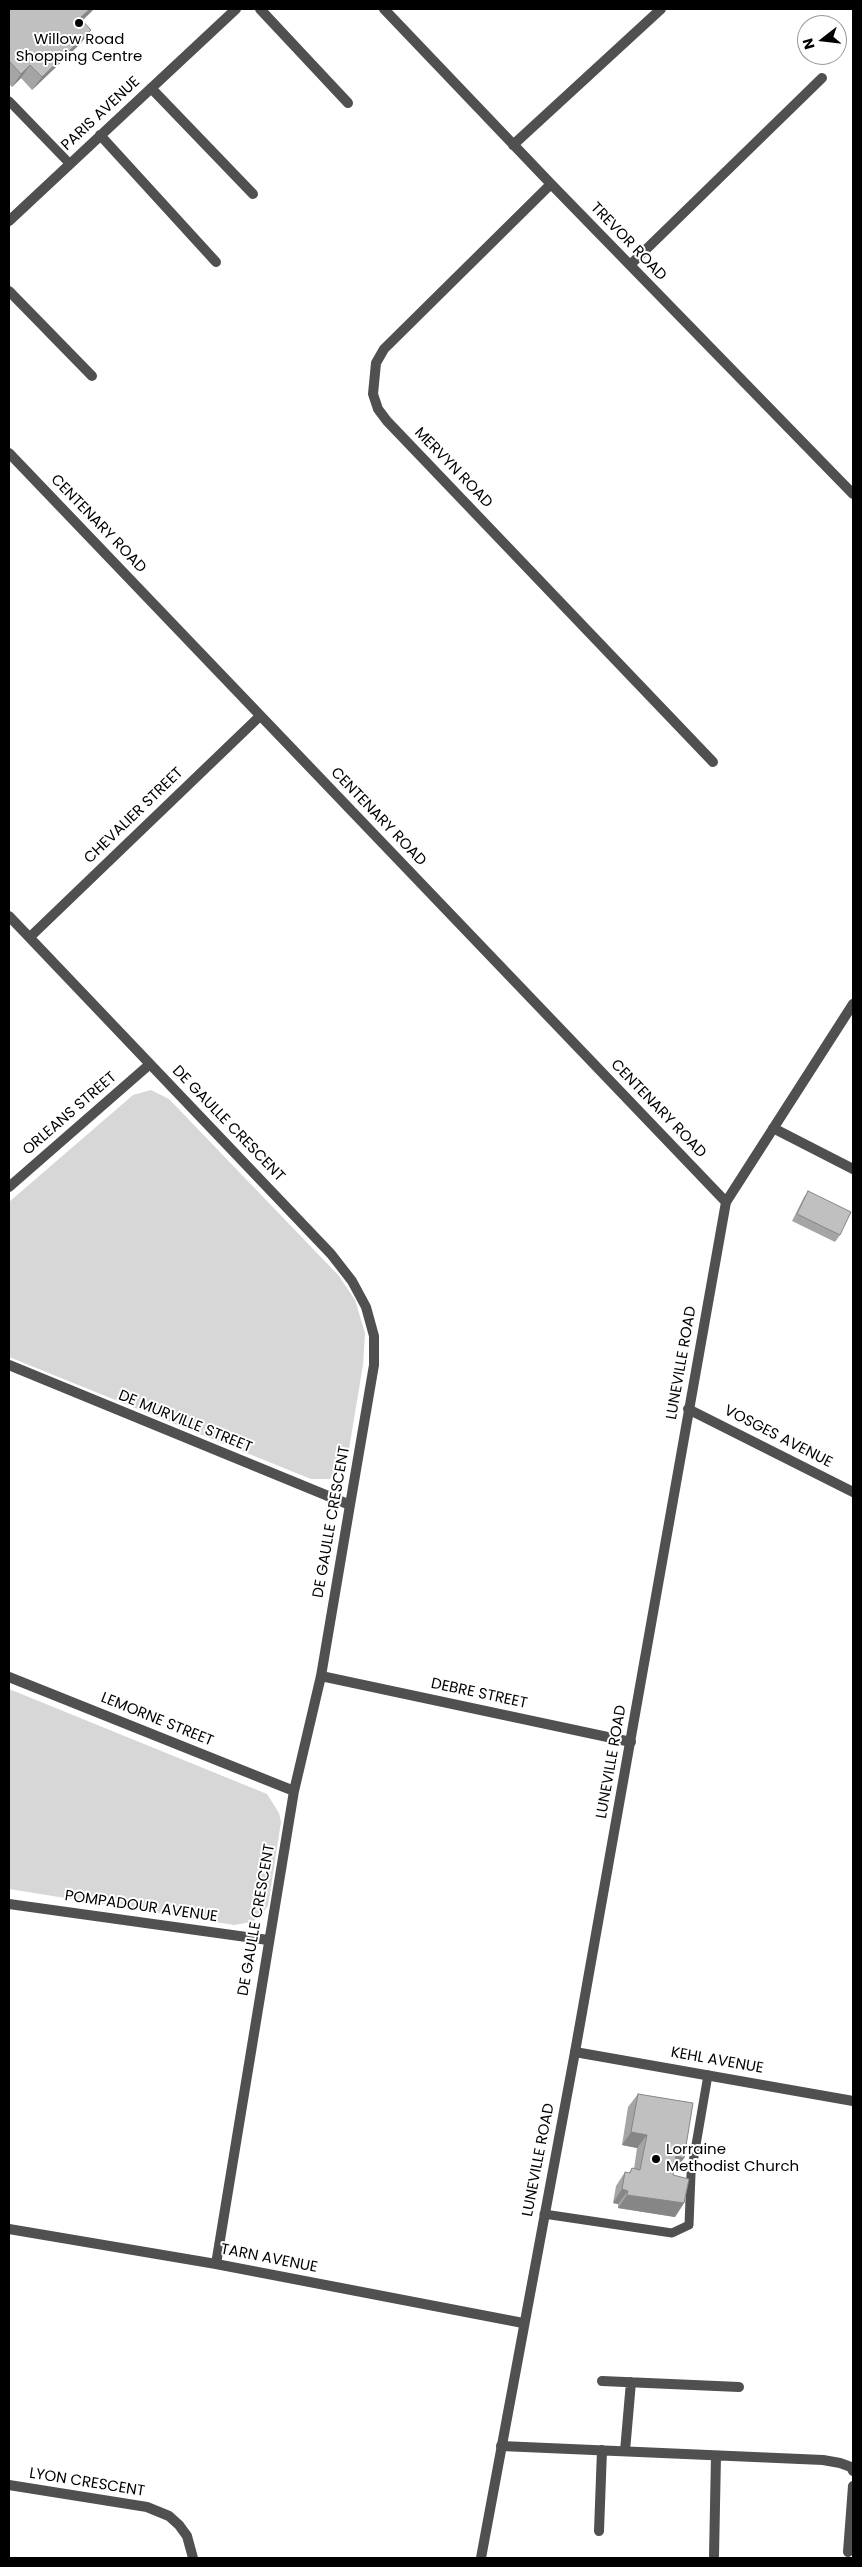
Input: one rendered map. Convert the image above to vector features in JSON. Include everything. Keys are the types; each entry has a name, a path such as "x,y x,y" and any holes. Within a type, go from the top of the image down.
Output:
{"street":[{"name":"PARIS AVENUE","path":"9,221 236,9"},
{"path":"260,9 348,103"},
{"name":"TREVOR ROAD","path":"385,9 551,184 853,494"},
{"path":"514,145 661,9"},
{"path":"630,265 822,78"},
{"path":"151,88 253,194"},
{"path":"100,135 216,262"},
{"name":"MERVYN ROAD","path":"551,184 384,349 376,363 373,394 378,409 388,421 713,762"},
{"path":"9,291 92,376"},
{"name":"CENTENARY ROAD","path":"9,453 726,1202"},
{"name":"CHEVALIER STREET","path":"30,937 260,716"},
{"name":"DE GAULLE CRESCENT","path":"9,916 331,1254 352,1281 366,1307 374,1336 374,1365 320,1676 294,1791 216,2264"},
{"name":"LUNEVILLE ROAD","path":"481,2558 523,2323 575,2052 726,1202 853,1004"},
{"name":"ORLEANS STREET","path":"9,1187 150,1064"},
{"path":"773,1128 853,1169"},
{"name":"DE MURVILLE STREET","path":"9,1365 350,1505"},
{"name":"VOSGES AVENUE","path":"688,1409 853,1492"},
{"name":"DEBRE STREET","path":"320,1676 631,1742"},
{"name":"LEMORNE STREET","path":"9,1677 294,1791"},
{"name":"POMPADOUR AVENUE","path":"9,1904 268,1940"},
{"name":"KEHL AVENUE","path":"575,2052 853,2101"},
{"name":"TARN AVENUE","path":"9,2229 216,2264 523,2323"},
{"path":"602,2381 739,2387"},
{"path":"625,2451 631,2382"},
{"path":"501,2446 823,2460 846,2465 853,2470"},
{"path":"599,2532 602,2450"},
{"path":"714,2556 716,2456"},
{"name":"LYON CRESCENT","path":"9,2485 147,2507 169,2516 188,2536 193,2558"},
{"path":"848,2552 853,2486"}],"lane":[{"path":"9,101 70,164"},
{"path":"544,2214 672,2233 689,2225 691,2174 708,2075"}],"shaded area":[{"path":"151,1090 169,1099 339,1276 355,1300 365,1333 363,1365 348,1455 343,1468 334,1477 329,1479 311,1479 9,1357 9,1202 133,1095"},
{"path":"9,1689 267,1794 279,1813 281,1822 268,1906 261,1915 252,1922 234,1925 9,1889"}],"building":[{"path":"9,9 90,9 80,18 91,30 42,77 30,65 21,74 9,61"},
{"path":"808,1191 851,1212 840,1235 797,1214"},
{"name":"Lorraine Methodist Church","path":"638,2094 693,2103 684,2158 676,2156 673,2175 689,2179 684,2203 627,2195 628,2191 622,2189 625,2172 630,2173 632,2168 640,2170 647,2135 631,2132"}],"place":[{"name":"Willow Road Shopping Centre","path":"79,23"},
{"name":"Lorraine Methodist Church","path":"656,2159"}]}
